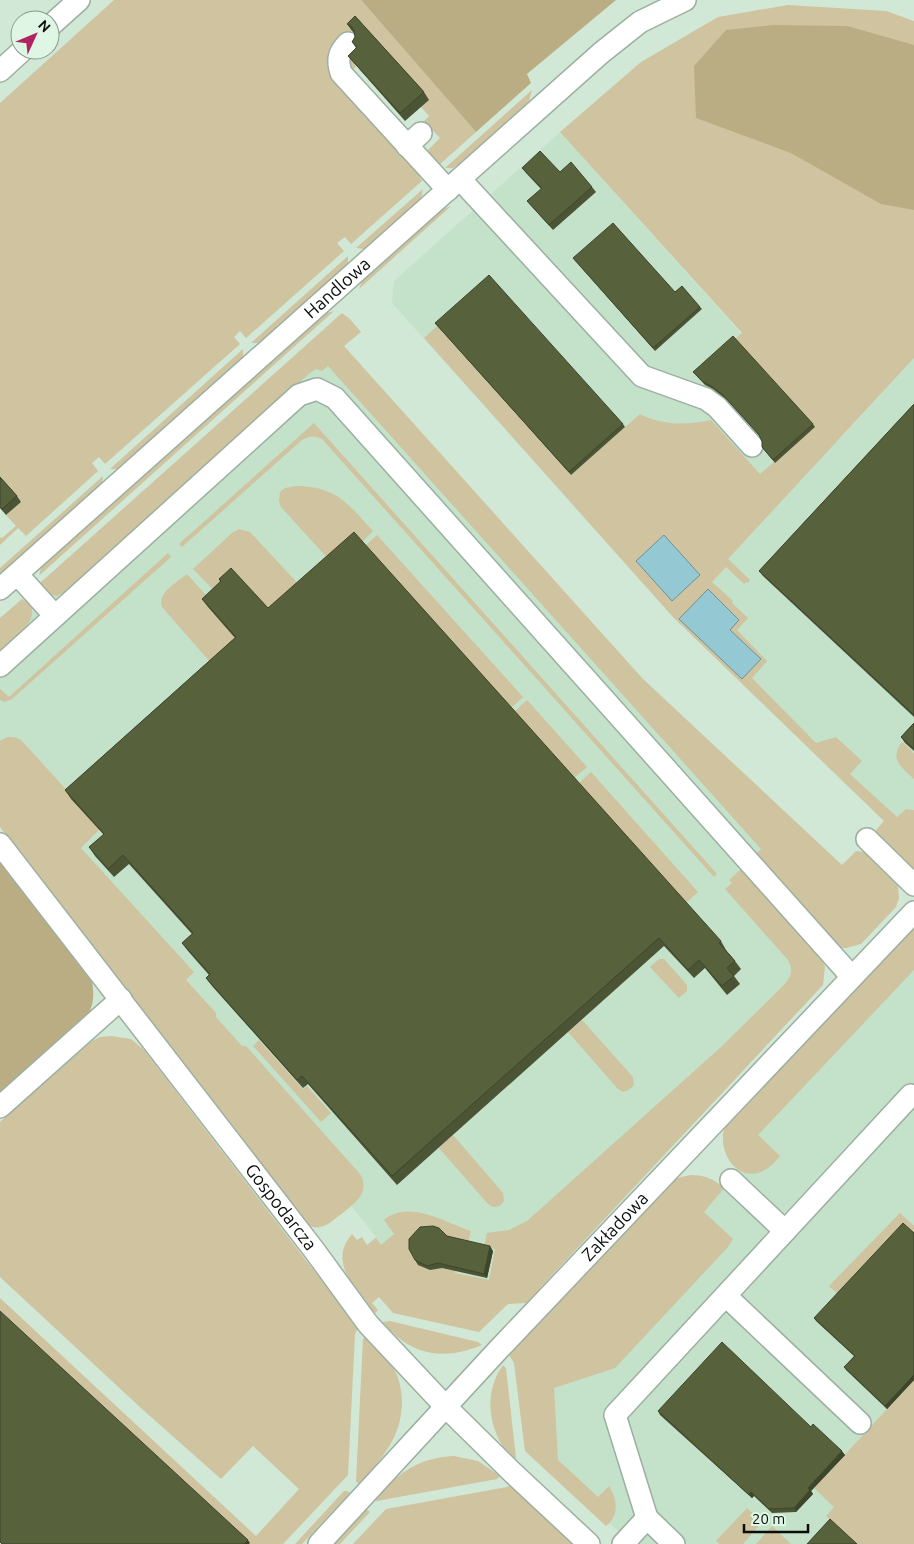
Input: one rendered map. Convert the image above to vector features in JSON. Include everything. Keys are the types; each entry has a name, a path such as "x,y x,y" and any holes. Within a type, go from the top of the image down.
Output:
{"street":[{"path":"60,17 79,0"},
{"name":"Handlowa","path":"0,589 601,53 640,22 684,0"},
{"path":"348,43 340,50 337,61 341,73 414,140 454,184 642,376 706,399 717,407 752,446"},
{"path":"0,71 12,60"},
{"path":"0,666 299,396 317,389 335,398 852,977"},
{"path":"17,574 55,616"},
{"path":"867,839 914,885"},
{"name":"Gospodarcza","path":"0,844 368,1324 446,1407 589,1544"},
{"name":"Zakładowa","path":"319,1544 914,912"},
{"path":"0,1108 121,1000"},
{"path":"674,1544 647,1518 616,1415 912,1095 914,1097"},
{"path":"732,1180 786,1231"},
{"path":"726,1296 860,1423"},
{"path":"623,1544 647,1518"}],"shaded area":[{"path":"114,0 361,0 476,132 438,166 424,154 440,138 424,121 429,116 421,107 354,63 356,67 349,72 349,54 372,34 361,22 333,48 337,83 417,172 422,181 351,244 345,237 337,243 344,251 246,338 240,331 234,337 240,344 105,464 99,457 92,463 98,471 26,536 18,528 0,545 0,537 2,538 16,526 6,515 21,502 0,479 0,103 48,60 60,60 60,49"},
{"path":"361,0 616,0 527,74 531,83 476,132"},
{"path":"788,5 886,11 914,21 914,358 728,559 750,580 748,583 744,584 726,567 712,582 748,618 737,630 767,661 752,678 816,743 836,737 862,761 850,774 897,817 906,809 914,810 914,871 876,836 876,830 884,821 673,617 424,338 437,326 571,475 640,414 657,421 675,423 711,420 760,474 814,428 735,339 742,333 560,132 641,62 718,17"},
{"path":"774,25 847,26 914,45 914,210 881,204 791,153 696,118 694,66 726,30"},
{"path":"532,90 529,101 525,105 459,164 453,168 445,168"},
{"path":"560,132 838,441 914,358 914,850 673,617 392,303 394,281"},
{"path":"423,189 421,198 364,249 356,248"},
{"path":"451,206 359,289 363,279 438,211"},
{"path":"348,256 348,264 259,343 251,343"},
{"path":"334,311 39,575 42,565 323,314"},
{"path":"342,313 361,332 344,346 643,679 842,865 856,851 864,852 898,886 899,898 896,907 861,944 840,948 833,943 755,855 761,849 328,366 322,371 316,369 310,373 65,592 57,596 50,595 41,586 40,583"},
{"path":"322,345 643,679 865,887 865,912 495,1306 349,1246 362,1237 367,1245 376,1237 0,792 0,632"},
{"path":"243,349 243,358 119,469 110,469"},
{"path":"314,423 717,874 714,877 322,439 312,437 302,440 182,547 179,544"},
{"path":"103,476 102,484 0,575 0,568"},
{"path":"296,486 321,489 340,498 373,531 333,564 281,507 279,501 280,492 285,488"},
{"path":"239,529 250,532 302,588 251,628 193,569 232,533"},
{"path":"377,535 523,697 510,709 365,546"},
{"path":"168,553 171,557 12,699 5,702 0,700 0,689 9,697"},
{"path":"187,574 240,633 240,638 211,663 162,607 162,597 165,593 173,584"},
{"path":"22,599 30,605 31,619 20,633 0,650 0,618"},
{"path":"527,700 587,767 573,779 514,712"},
{"path":"7,737 21,740 73,797 99,830 81,848 194,972 186,980 216,1013 216,1017 242,1046 246,1046 360,1174 363,1187 359,1198 351,1207 328,1224 315,1227 303,1220 0,827 0,741"},
{"path":"902,742 914,753 914,779 898,762 898,748"},
{"path":"591,772 698,892 685,904 578,784"},
{"path":"0,862 92,982 93,993 91,1008 83,1022 0,1096"},
{"path":"741,869 823,961 825,967 823,985 526,1303 508,1304 479,1332 393,1313 379,1297 372,1303 378,1310 375,1313 353,1286 344,1266 343,1255 345,1245 352,1234 357,1240 362,1237 367,1245 376,1238 381,1245 394,1234 384,1220 394,1214 416,1212 439,1218 471,1231 468,1243 462,1241 455,1273 489,1280 495,1249 484,1247 487,1233 509,1230 527,1221 721,1047 785,984 791,972 788,960 725,889 732,883 729,880"},
{"path":"914,928 914,970 758,1135 780,1156 768,1168 756,1173 745,1173 736,1168 728,1159 724,1148 723,1135 726,1122 903,934"},
{"path":"914,953 914,1544 632,1544 546,1465 542,1351 698,1183 724,1188 741,1171 734,1145"},
{"path":"659,959 664,959 687,985 687,991 679,998 650,967"},
{"path":"582,1020 633,1077 634,1085 629,1090 623,1092 618,1089 568,1032"},
{"path":"111,1036 131,1039 144,1050 358,1328 355,1334 348,1475 283,1544 249,1544 0,1312 0,1298 256,1536 299,1489 253,1446 221,1479 142,1409 0,1277 0,1122 92,1041 100,1037"},
{"path":"259,1040 303,1089 307,1086 331,1113 321,1122 253,1046"},
{"path":"453,1135 503,1193 504,1201 500,1206 493,1207 488,1204 439,1148"},
{"path":"691,1175 709,1178 724,1188 704,1212 733,1239 728,1247 615,1368 554,1388 558,1460 598,1497 609,1486 616,1508 613,1518 606,1526 525,1451 514,1363 509,1355 673,1180"},
{"path":"900,1213 914,1226 914,1234 840,1296 829,1286"},
{"path":"390,1321 478,1342 482,1345 454,1353 428,1352 416,1348 393,1333 383,1322"},
{"path":"365,1337 386,1358 396,1373 399,1380 402,1403 401,1416 394,1438 382,1457 359,1484 356,1481 363,1339"},
{"path":"503,1365 506,1368 516,1458 513,1461 499,1439 491,1414 492,1389"},
{"path":"914,1380 914,1544 855,1544 826,1516 834,1507 814,1488"},
{"path":"454,1456 478,1461 500,1476 497,1479 377,1501 374,1499 410,1468 429,1460"},
{"path":"510,1485 574,1544 353,1544 386,1509"},
{"path":"344,1491 350,1493 302,1544 295,1544"},
{"path":"365,1508 370,1512 340,1544 332,1544"},
{"path":"747,1508 762,1522 743,1544 719,1544 716,1541"},
{"path":"772,1526 791,1544 756,1544"}],"water":[{"path":"664,535 700,575 672,601 636,561"},
{"path":"708,589 739,620 730,630 761,659 742,679 679,619"}],"building":[{"path":"355,16 424,92 400,113 348,56 357,47 352,42 355,37 354,31 347,24"},
{"path":"540,151 560,172 571,162 592,187 549,225 527,201 542,188 522,168"},
{"path":"613,223 675,292 682,286 700,307 653,348 573,258"},
{"path":"489,275 623,424 569,472 435,323"},
{"path":"733,336 813,424 773,460 762,447 759,435 724,396 703,382 693,372"},
{"path":"914,404 914,715 759,571"},
{"path":"0,477 17,496 2,509 0,507"},
{"path":"354,532 721,941 719,943 735,961 727,968 734,976 722,986 699,960 688,970 659,938 392,1176 302,1076 297,1080 206,978 210,974 182,943 193,933 123,855 108,869 89,847 104,834 65,790 236,637 202,599 221,581 219,579 231,568 268,608"},
{"path":"914,723 914,749 901,737"},
{"path":"903,1223 914,1233 914,1375 885,1406 844,1367 855,1356 814,1318"},
{"path":"433,1226 439,1228 447,1236 490,1246 484,1274 438,1263 427,1266 415,1260 409,1249 409,1239 420,1227"},
{"path":"0,1311 248,1540 244,1544 2,1544 0,1542"},
{"path":"722,1342 811,1427 813,1424 842,1451 808,1488 810,1490 794,1508 769,1509 751,1492 749,1495 658,1411"},
{"path":"830,1519 857,1544 807,1544"}]}
